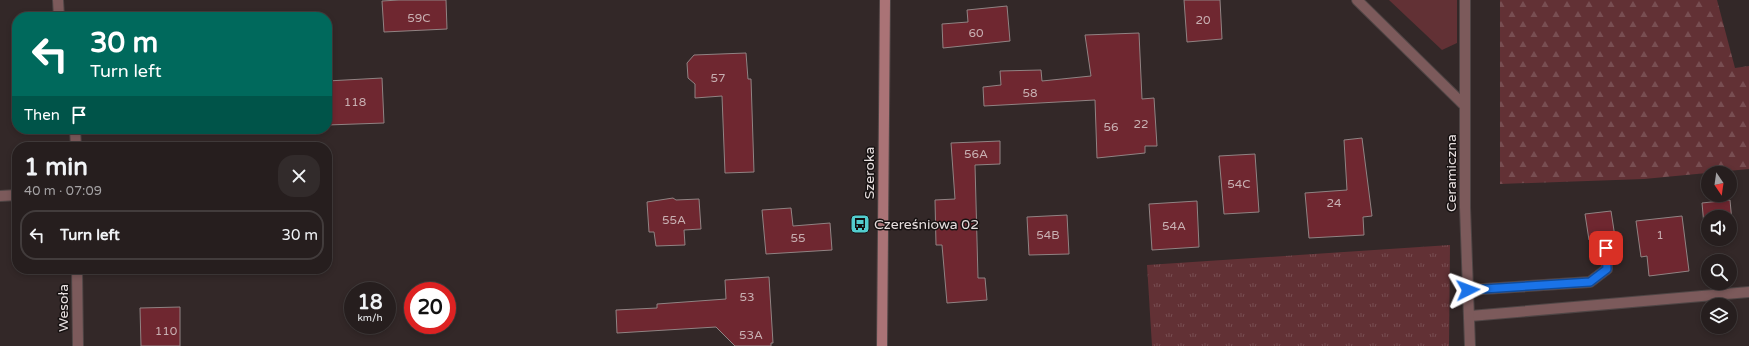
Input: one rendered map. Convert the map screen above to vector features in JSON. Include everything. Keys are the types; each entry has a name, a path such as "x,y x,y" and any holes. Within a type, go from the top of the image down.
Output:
{"street":[{"path":"58,0 59,12"},
{"name":"Szeroka","path":"882,346 885,0"},
{"path":"1357,0 1465,106"},
{"name":"Ceramiczna","path":"1465,0 1464,208 1470,316 1470,346"},
{"path":"0,196 12,195"},
{"path":"1468,290 1590,282 1607,269 1606,248"},
{"name":"Wesoła","path":"77,274 78,346"},
{"path":"1470,316 1749,292"}],"green space":[{"path":"1389,0 1457,0 1457,43 1442,50"},
{"path":"1500,0 1717,0 1735,68 1749,66 1749,169 1737,170 1737,166 1701,166 1701,174 1644,179 1500,184"},
{"path":"1450,245 1449,346 1152,346 1147,265"}],"building":[{"path":"446,0 447,29 384,32 382,1"},
{"path":"1184,0 1220,0 1222,39 1187,42"},
{"path":"1007,6 1010,41 943,48 942,24 968,22 967,10"},
{"path":"1139,33 1142,99 1154,98 1157,146 1145,146 1145,153 1097,158 1095,100 984,106 983,87 1001,85 1000,71 1041,70 1042,81 1091,76 1085,35"},
{"path":"746,53 748,79 751,79 754,172 725,173 722,96 695,98 695,84 688,78 687,63 694,55"},
{"path":"382,78 384,123 332,125 332,81"},
{"path":"1362,138 1372,216 1363,217 1364,235 1309,238 1305,193 1347,190 1344,140"},
{"path":"1000,141 1000,164 975,165 978,278 985,278 987,300 947,303 942,245 936,245 935,200 955,199 951,143"},
{"path":"1255,154 1259,212 1224,214 1219,156"},
{"path":"673,198 676,200 699,199 701,229 684,230 685,245 656,246 654,232 649,232 647,202"},
{"path":"1197,201 1199,247 1152,250 1149,204"},
{"path":"1730,202 1731,210 1703,210 1702,203"},
{"path":"791,208 793,226 830,223 832,250 766,254 762,210"},
{"path":"1611,211 1615,237 1589,240 1585,214"},
{"path":"1067,215 1069,254 1029,255 1027,217"},
{"path":"1682,216 1689,271 1649,276 1647,256 1641,257 1636,221"},
{"path":"769,277 773,343 771,343 771,346 735,346 716,327 617,333 616,310 657,308 657,304 726,299 725,280"},
{"path":"180,307 180,346 141,346 140,308"}],"place":[{"name":"Czereśniowa 02","path":"860,224"}],"route":[{"path":"1468,290 1590,282 1607,269 1606,248"}]}
